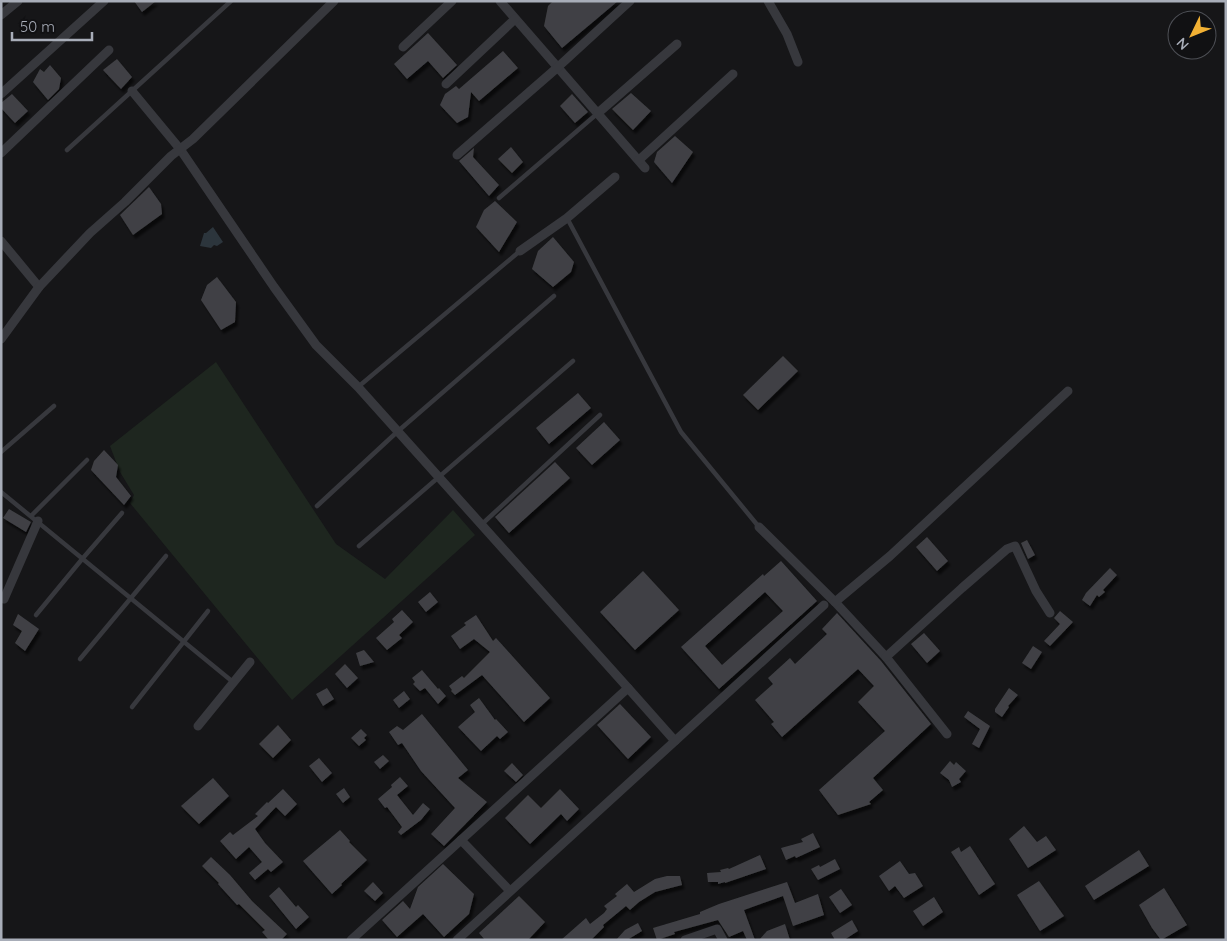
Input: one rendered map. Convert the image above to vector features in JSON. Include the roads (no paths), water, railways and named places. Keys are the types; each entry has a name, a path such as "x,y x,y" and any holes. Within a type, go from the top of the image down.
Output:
{"street":[{"path":"1,16 18,1"},
{"path":"1,94 104,1"},
{"path":"1,339 39,286 90,233 193,138 334,1"},
{"path":"403,47 452,1"},
{"path":"500,1 646,168"},
{"path":"458,155 630,1"},
{"path":"768,1 787,34 798,62"},
{"path":"446,84 516,19"},
{"path":"598,113 677,44"},
{"path":"1,152 109,50"},
{"path":"639,160 733,74"},
{"path":"132,91 180,149 316,345 398,432 675,741"},
{"path":"520,251 567,218 615,177"},
{"path":"1,241 39,286"},
{"path":"835,602 890,556 1068,391"},
{"path":"4,599 35,519"},
{"path":"759,527 835,602 886,657 947,734"},
{"path":"886,657 1007,549 1015,546 1036,591 1050,613"},
{"path":"456,940 824,605"},
{"path":"198,726 250,662"},
{"path":"351,940 628,688"},
{"path":"461,840 510,891"},
{"path":"685,940 717,929 722,940"}],"lane":[{"path":"66,150 231,1"},
{"path":"499,198 598,113"},
{"path":"567,218 682,432 759,527"},
{"path":"358,388 520,251"},
{"path":"317,506 398,432 554,296"},
{"path":"359,546 573,361"},
{"path":"1,452 54,406"},
{"path":"481,525 600,415"},
{"path":"35,519 87,460"},
{"path":"1,492 233,682"},
{"path":"36,615 122,513"},
{"path":"80,659 166,556"},
{"path":"132,707 208,611"}]}
